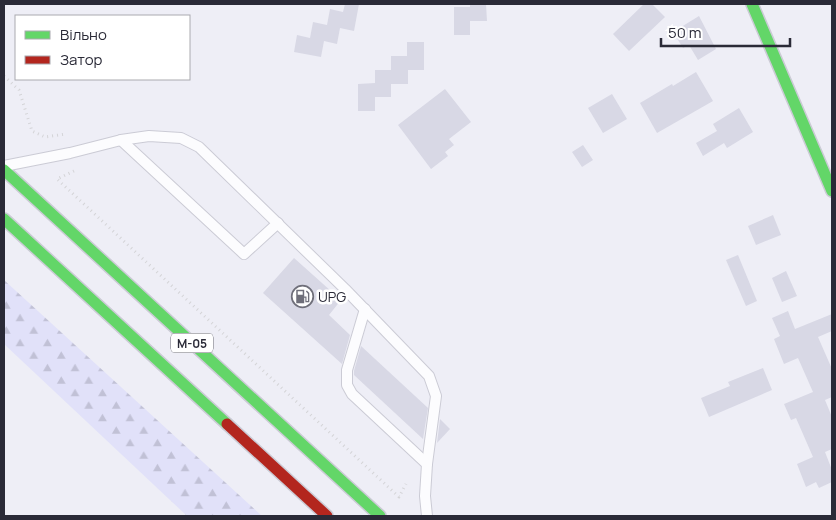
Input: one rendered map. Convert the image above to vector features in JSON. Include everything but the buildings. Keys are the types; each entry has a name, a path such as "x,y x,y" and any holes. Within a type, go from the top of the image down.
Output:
{"main road":[{"path":"752,4 832,192"},
{"name":"М-05","path":"4,168 380,516"},
{"name":"М-05","path":"4,220 327,516"}],"lane":[{"path":"4,168 121,140 149,136 181,138 199,147 278,223 429,376 436,396 427,464 425,496 427,516"},
{"path":"121,140 244,254 278,223"},
{"path":"365,310 347,370 347,385 352,394 427,464"}],"path":[{"path":"4,76 19,90 32,131 45,137 66,134"},
{"path":"74,171 57,179 399,496 406,484"}],"green space":[{"path":"4,280 262,516 187,516 4,344"}],"traffic: fast":[{"path":"752,4 832,191"},
{"path":"4,170 380,516"},
{"path":"4,219 227,424"}],"traffic: jam":[{"path":"227,424 327,516"}],"place":[{"name":"UPG","path":"302,296"}]}
